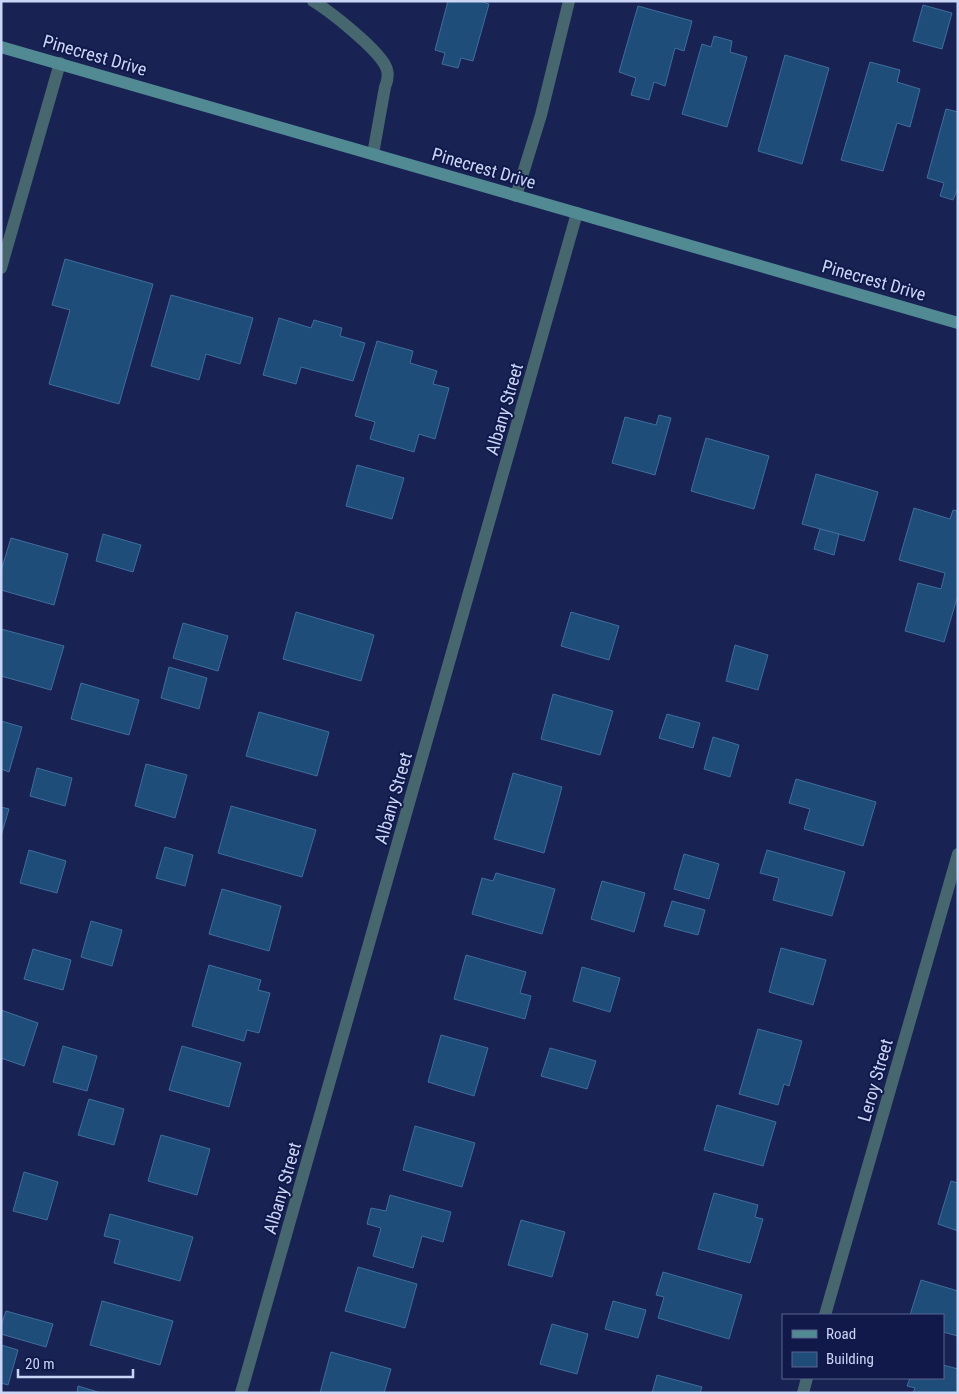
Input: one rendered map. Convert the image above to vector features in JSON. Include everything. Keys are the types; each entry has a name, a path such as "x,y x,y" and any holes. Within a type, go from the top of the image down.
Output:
{"street":[{"path":"313,1 370,46 386,66 388,78 373,154"},
{"path":"516,196 541,115 569,1"},
{"name":"Pinecrest Drive","path":"1,47 958,323"},
{"path":"1,268 60,63"},
{"name":"Albany Street","path":"241,1393 577,213"},
{"name":"Leroy Street","path":"825,1314 958,854"},
{"path":"803,1393 807,1379"}],"building":[{"path":"448,1 480,1 489,4 473,61 461,58 458,68 442,64 445,53 435,50"},
{"path":"923,5 952,13 942,49 913,41"},
{"path":"638,6 692,21 684,51 675,48 665,86 654,82 649,100 631,95 636,78 619,72"},
{"path":"714,36 732,41 730,52 747,57 727,127 682,114 702,44 711,47"},
{"path":"785,55 829,68 802,164 758,151"},
{"path":"870,62 900,70 897,82 920,89 910,127 897,123 883,171 841,160"},
{"path":"946,109 958,112 958,188 953,200 940,196 944,183 927,178"},
{"path":"65,259 153,284 119,404 49,384 70,310 52,305"},
{"path":"171,295 253,318 240,364 206,354 199,380 151,366"},
{"path":"279,318 311,328 314,320 342,328 340,336 365,343 353,381 301,367 296,384 263,375"},
{"path":"377,341 413,351 410,363 437,371 433,384 449,388 435,439 419,434 414,452 370,439 375,422 355,416"},
{"path":"659,415 671,418 655,475 612,463 625,417 656,425"},
{"path":"706,438 769,456 754,509 691,491"},
{"path":"357,465 404,478 392,519 346,506"},
{"path":"816,474 878,492 864,541 802,524"},
{"path":"914,508 950,519 953,510 958,511 958,595 944,642 905,631 918,583 941,589 945,573 899,560"},
{"path":"820,529 839,534 834,555 814,549"},
{"path":"103,534 141,545 133,572 96,561"},
{"path":"11,538 68,554 54,605 1,590 1,571"},
{"path":"296,612 374,635 361,681 283,659"},
{"path":"571,612 619,626 609,660 561,646"},
{"path":"183,623 228,636 218,671 173,658"},
{"path":"1,629 64,646 51,690 1,676"},
{"path":"735,645 768,655 758,690 726,681"},
{"path":"169,667 207,678 199,709 161,698"},
{"path":"81,683 139,700 129,735 71,719"},
{"path":"553,694 613,711 600,755 541,739"},
{"path":"259,712 329,732 317,776 246,756"},
{"path":"667,714 700,723 693,748 659,738"},
{"path":"1,721 22,727 9,772 1,769"},
{"path":"713,737 739,745 730,777 704,769"},
{"path":"146,764 187,775 175,818 135,806"},
{"path":"37,768 72,778 65,806 30,796"},
{"path":"513,773 562,787 544,853 494,839"},
{"path":"796,779 876,802 863,846 804,829 810,809 789,803"},
{"path":"231,806 316,830 302,877 218,853"},
{"path":"1,807 9,809 1,836"},
{"path":"165,847 193,855 185,886 156,878"},
{"path":"29,850 66,861 57,893 20,883"},
{"path":"767,850 845,872 832,916 773,900 779,878 760,873"},
{"path":"684,854 719,864 709,899 674,889"},
{"path":"496,873 555,889 542,934 472,914 482,878 493,881"},
{"path":"602,881 645,893 634,932 591,919"},
{"path":"222,889 281,906 269,951 209,934"},
{"path":"672,901 705,910 698,935 664,926"},
{"path":"91,921 122,930 112,966 81,957"},
{"path":"781,948 826,960 813,1005 769,992"},
{"path":"33,949 71,960 63,990 24,979"},
{"path":"466,955 526,972 520,993 531,996 525,1019 454,999"},
{"path":"209,965 261,980 258,990 270,993 259,1033 247,1030 244,1041 192,1026"},
{"path":"582,967 620,978 610,1012 573,1001"},
{"path":"1,1010 38,1023 24,1066 1,1058"},
{"path":"758,1029 802,1041 789,1086 784,1084 778,1105 739,1094"},
{"path":"441,1035 488,1048 474,1096 428,1082"},
{"path":"63,1046 97,1056 87,1091 53,1082"},
{"path":"182,1046 241,1063 229,1107 169,1090"},
{"path":"550,1048 596,1061 587,1089 541,1076"},
{"path":"89,1099 124,1109 114,1145 78,1135"},
{"path":"717,1105 776,1122 763,1166 704,1150"},
{"path":"415,1126 475,1143 462,1187 403,1170"},
{"path":"161,1135 210,1149 197,1195 148,1181"},
{"path":"24,1172 58,1182 47,1220 13,1211"},
{"path":"951,1181 958,1183 958,1231 938,1224"},
{"path":"714,1193 758,1205 755,1217 763,1219 750,1263 698,1249"},
{"path":"390,1195 451,1212 443,1242 422,1236 413,1268 373,1256 381,1228 367,1224 371,1208 386,1211"},
{"path":"110,1214 193,1237 180,1281 114,1263 120,1240 104,1236"},
{"path":"521,1220 565,1232 552,1277 508,1265"},
{"path":"358,1267 417,1284 405,1328 345,1311"},
{"path":"663,1272 742,1295 729,1339 658,1318 664,1297 656,1295"},
{"path":"921,1280 958,1291 958,1336 944,1332 944,1314 910,1314"},
{"path":"102,1301 173,1321 160,1365 90,1345"},
{"path":"613,1301 646,1310 638,1338 605,1329"},
{"path":"6,1311 53,1324 46,1347 1,1334 1,1326"},
{"path":"552,1324 588,1334 577,1374 540,1364"},
{"path":"1,1345 18,1350 8,1385 1,1383"},
{"path":"331,1352 391,1369 384,1393 320,1393"},
{"path":"944,1365 958,1369 958,1393 913,1393 915,1388 907,1386 910,1379 944,1379"},
{"path":"657,1375 702,1387 700,1393 652,1393"},
{"path":"78,1386 101,1393 77,1393"}]}
